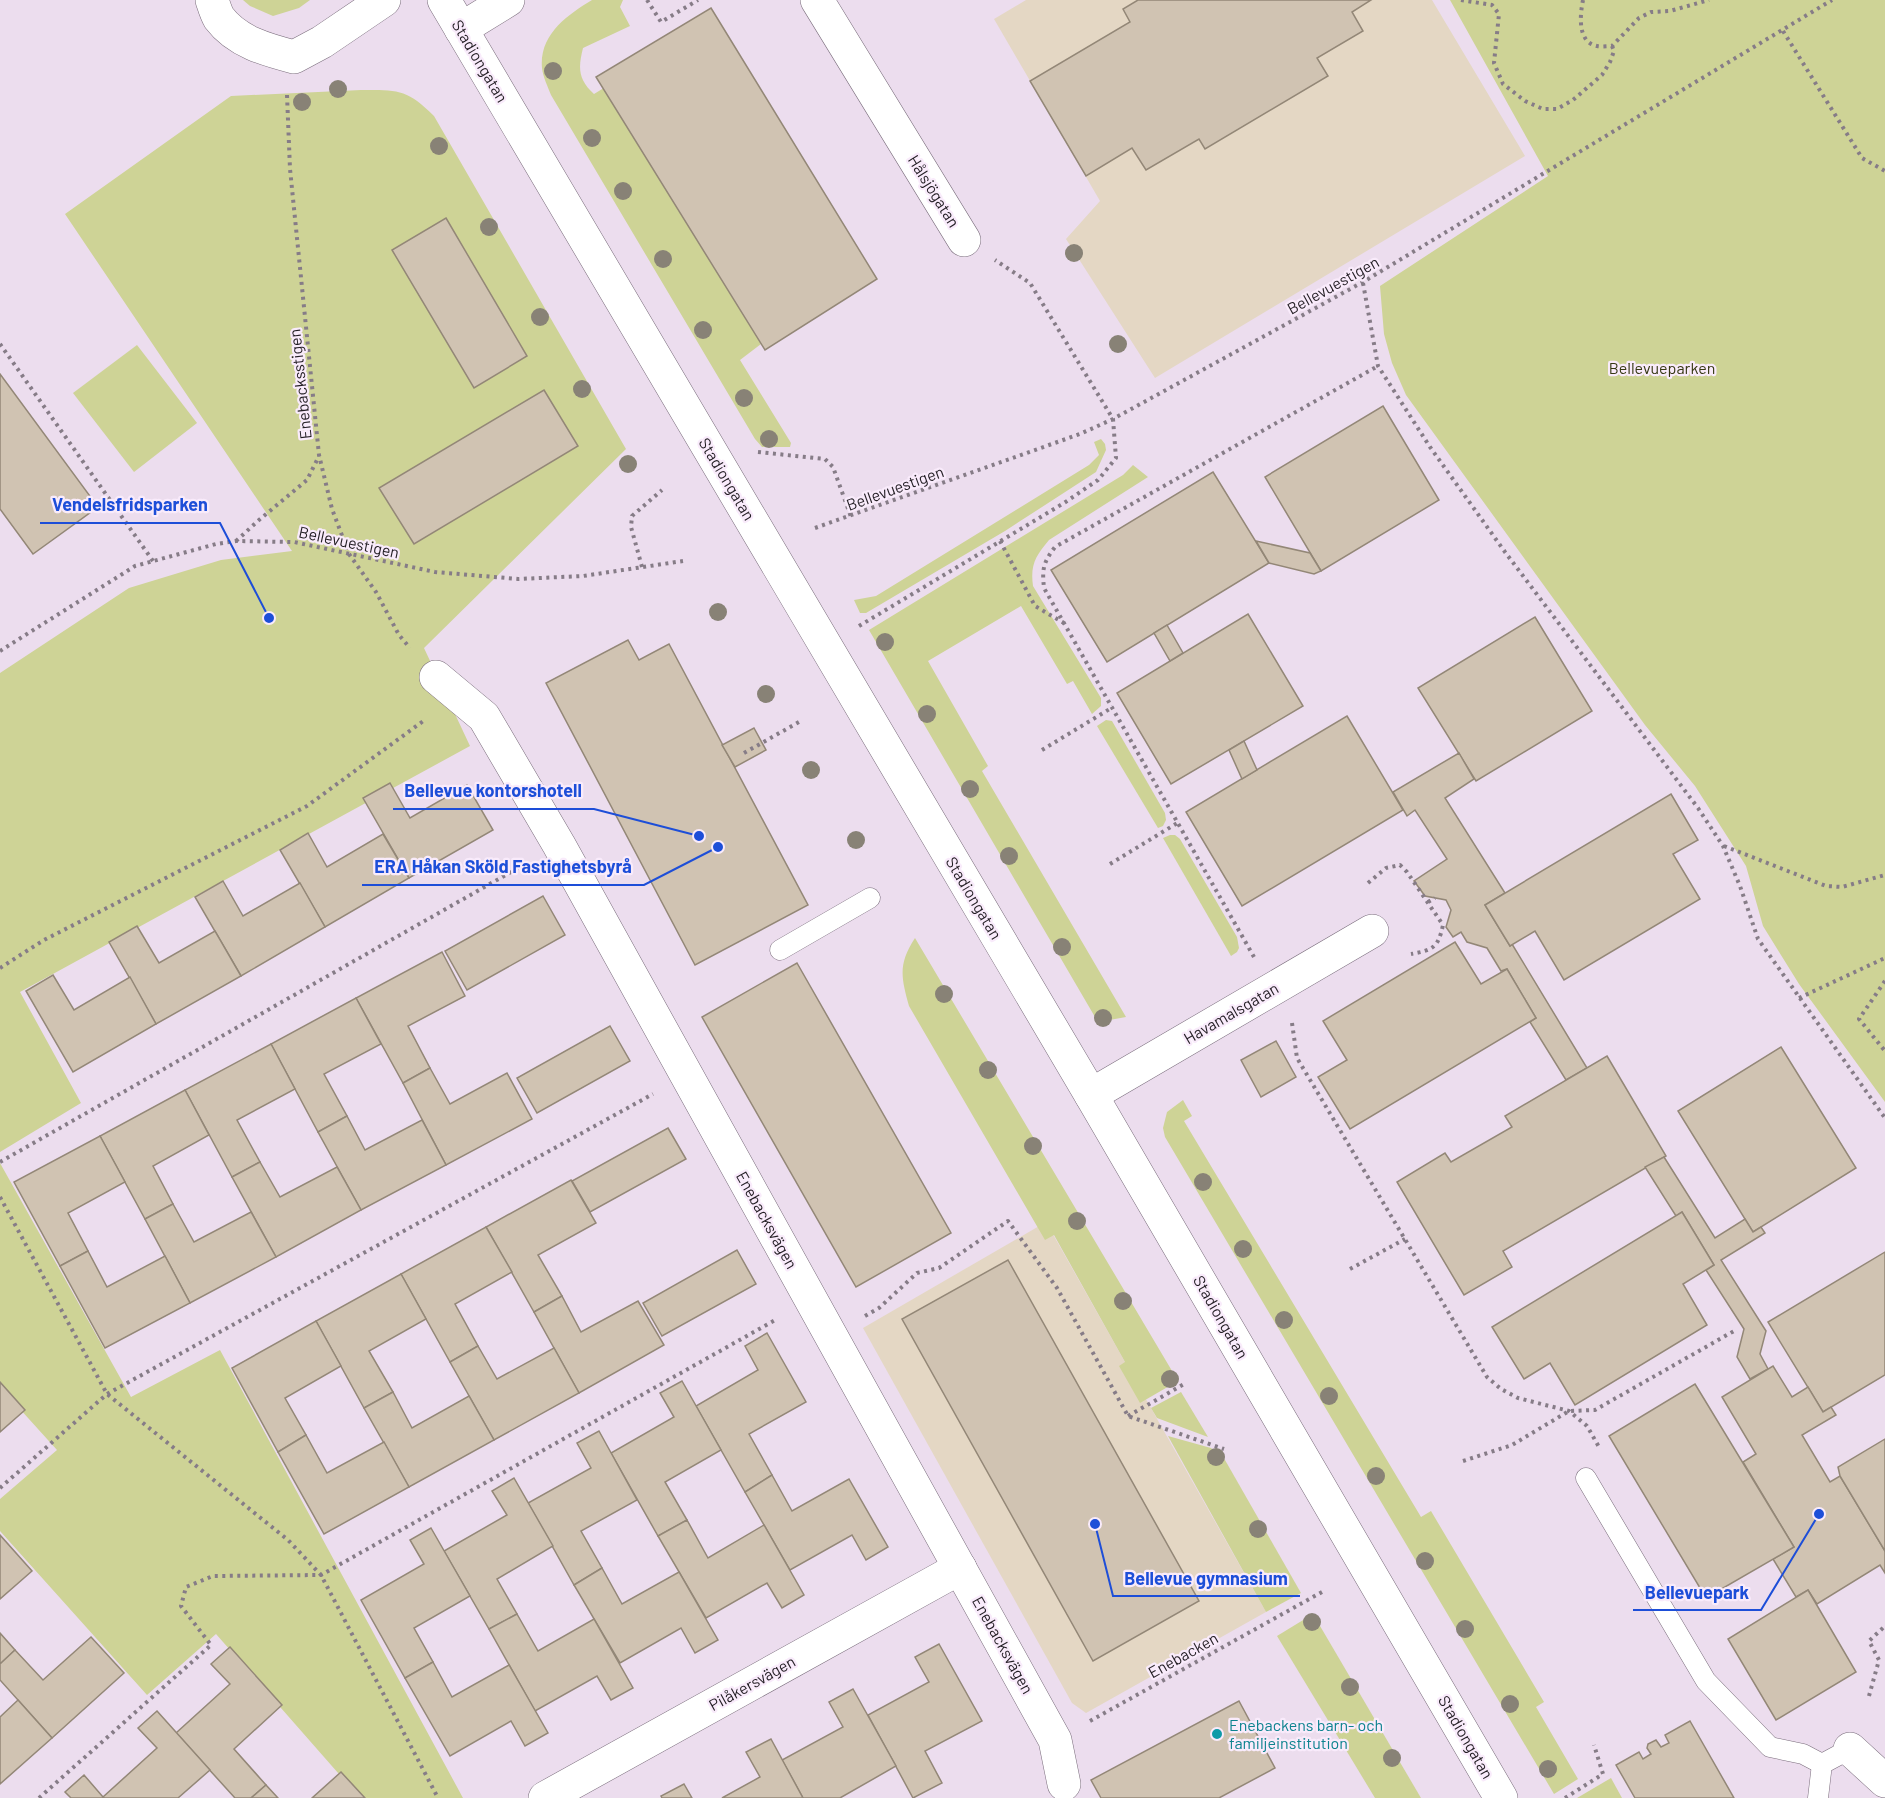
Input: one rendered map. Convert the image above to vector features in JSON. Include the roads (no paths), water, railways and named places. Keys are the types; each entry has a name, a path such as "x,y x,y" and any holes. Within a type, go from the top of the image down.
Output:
{"street":[{"path":"212,0 218,17 238,36 263,49 294,57 322,42 384,0"},
{"name":"Stadiongatan","path":"444,0 1091,1095 1501,1798"},
{"path":"461,29 508,0"},
{"name":"Hålsjögatan","path":"817,0 964,240"},
{"name":"Enebacksvägen","path":"447,686 484,717 560,845 1055,1740 1064,1784"},
{"name":"Havamalsgatan","path":"1091,1095 1372,931"},
{"name":"Pilåkersvägen","path":"545,1798 960,1568"},
{"path":"1850,1749 1885,1781"}],"lane":[{"path":"780,950 870,898"},
{"path":"1586,1478 1706,1681 1770,1747 1803,1754 1822,1764"},
{"path":"1822,1764 1850,1749"},
{"path":"1818,1798 1822,1764"}],"place":[{"name":"Vendelsfridsparken","path":"269,618"},
{"name":"Bellevue kontorshotell","path":"699,836"},
{"name":"ERA Håkan Sköld Fastighetsbyrå","path":"718,847"},
{"name":"Bellevuepark","path":"1819,1514"},
{"name":"Bellevue gymnasium","path":"1095,1524"},
{"name":"Enebackens barn- och familjeinstitution","path":"1217,1734"}],"park label":[{"name":"Bellevueparken","path":"1662,368"}]}
